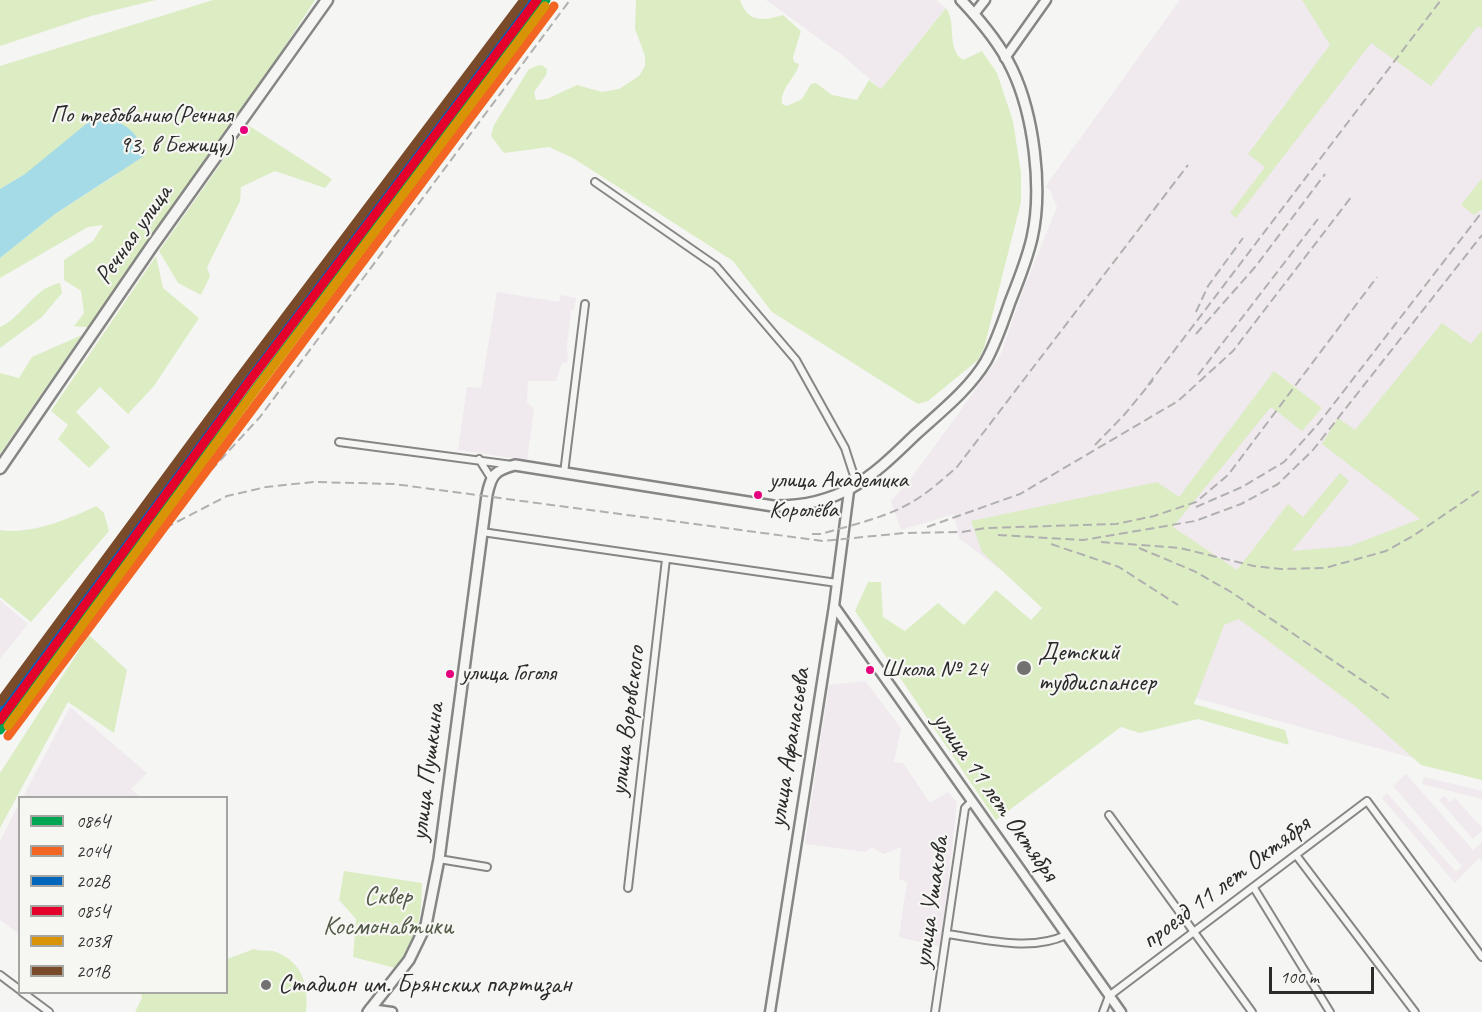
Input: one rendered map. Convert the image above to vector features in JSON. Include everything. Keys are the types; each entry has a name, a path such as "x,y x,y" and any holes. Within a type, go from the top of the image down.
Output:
{"main road":[{"name":"Речная улица","path":"0,468 152,246 327,0"},
{"path":"491,478 497,470 515,465 773,506 804,504 853,489 892,458 973,379 996,339 1032,237 1036,176 1029,120 1012,69 974,14 961,0"},
{"name":"улица Пушкина","path":"369,1011 409,960 426,925 439,859 491,478"}],"street":[{"path":"974,14 985,0"},
{"path":"1005,58 1046,0"},
{"path":"595,182 716,266 796,360 845,448 853,489"},
{"path":"564,473 585,304"},
{"path":"339,442 515,465"},
{"path":"479,459 491,478"},
{"name":"улица Афанасьева","path":"770,1012 853,489"},
{"path":"482,532 837,583"},
{"name":"улица Воровского","path":"628,888 666,559"},
{"name":"улица 11 лет Октября","path":"834,606 1121,1012"},
{"name":"улица Ушакова","path":"935,1012 965,808 972,801"},
{"name":"проезд 11 лет Октября","path":"1109,996 1367,801 1482,957"},
{"path":"1108,815 1252,1012"},
{"path":"1296,855 1415,1012"},
{"path":"439,859 487,867"},
{"path":"1254,888 1330,1012"},
{"path":"947,934 999,942 1040,943 1066,935"},
{"path":"0,975 18,989"},
{"path":"25,994 49,1012"},
{"path":"1103,1012 1109,996"},
{"path":"369,1011 392,1012"}],"shaded area":[{"path":"766,0 936,0 946,8 881,89 842,55"},
{"path":"1180,0 1482,0 1482,777 1152,686 959,538 954,514 901,530 891,501 913,476 1001,354 1024,288 1057,207 1050,190 1045,187"},
{"path":"497,292 559,302 561,295 576,298 574,310 571,310 567,345 568,362 562,363 556,381 528,381 527,402 534,409 527,460 458,450 467,387 481,388"},
{"path":"0,600 28,624 0,659"},
{"path":"865,681 901,728 894,762 903,763 930,803 948,792 957,802 941,947 899,937 907,882 899,879 901,847 884,854 871,847 866,852 805,844 829,685"},
{"path":"70,707 147,773 131,789 139,796 24,796"},
{"path":"1406,774 1473,850 1482,842 1482,861 1479,858 1455,883 1382,798 1387,793 1456,872 1462,866 1393,786"},
{"path":"1424,777 1482,791 1482,799 1422,784"},
{"path":"1444,796 1450,802 1455,798 1482,828 1482,831 1473,839 1439,800"},
{"path":"18,806 18,933 0,920 0,841"}],"green space":[{"path":"0,0 156,0 91,16 0,46"},
{"path":"213,0 315,0 227,135 93,328 74,326 84,313 81,291 64,280 64,260 93,241 103,225 88,227 0,278 0,258 55,214 117,174 25,174 0,189 0,66"},
{"path":"636,0 740,0 747,13 757,18 783,15 801,31 793,57 794,62 799,64 782,98 782,104 787,106 802,99 811,84 816,83 832,95 857,100 869,80 881,89 946,8 951,21 953,43 958,55 963,60 982,51 997,73 1013,121 1021,173 1021,202 984,348 978,360 928,401 918,404 772,312 733,261 573,158 549,147 504,153 491,136 494,125 529,69 539,65 547,69 546,75 534,92 536,100 547,99 577,85 602,92 619,89 639,76 645,66 645,56 635,29"},
{"path":"1302,0 1482,0 1482,28 1478,26 1431,86 1371,43 1236,218 1230,213 1265,167 1248,154 1330,45"},
{"path":"248,125 332,179 325,188 275,171 241,187 240,201 207,267 210,276 201,295 178,283 159,251"},
{"path":"1482,178 1482,209 1474,215 1461,205"},
{"path":"156,256 163,288 199,318 154,386 128,414 100,387 76,412 110,447 89,468 58,439 68,425 51,411"},
{"path":"60,283 62,293 42,317 0,348 0,327 15,317 35,296"},
{"path":"1442,323 1471,344 1482,330 1482,780 1421,765 1355,706 1239,619 1224,625 1194,704 1285,730 1289,745 1198,719 1140,733 1121,727 996,820 855,611 868,582 881,582 883,617 905,631 938,603 964,625 996,590 1031,620 1042,608 982,552 971,521 1157,482 1179,497 1274,371 1322,408 1302,431 1271,407 1173,527 1237,570 1288,504 1303,517 1340,473 1349,481 1292,551 1350,546 1420,519 1322,444 1338,418 1355,430"},
{"path":"82,335 0,454 0,373 19,378 32,357"},
{"path":"96,506 104,513 109,531 31,622 0,597 0,530 36,528 62,521"},
{"path":"89,635 127,670 114,733 68,702 0,828 0,773"},
{"name":"Сквер Космонавтики","path":"344,871 422,883 420,917 414,939 395,968 353,957 356,919 339,900"},
{"name":"Стадион им. Брянских партизан","path":"254,949 276,952 285,956 298,968 305,984 306,1012 135,1012 142,998 141,994 228,994 228,959"}],"water":[{"path":"96,116 128,128 138,139 144,156 55,214 0,258 0,189 25,174"}],"railway":[{"path":"156,530 260,417 570,0"},
{"path":"1148,385 1441,0"},
{"path":"812,534 821,534 901,508 923,495 957,467 1188,165"},
{"path":"1196,334 1256,266 1325,174"},
{"path":"927,527 1020,494 1178,401 1233,351 1352,196"},
{"path":"1196,507 1242,487 1284,462 1319,423 1482,212"},
{"path":"1198,375 1318,219"},
{"path":"998,535 1083,540 1195,521 1241,504 1278,484 1313,450 1482,235"},
{"path":"1196,312 1208,286 1243,238"},
{"path":"51,661 120,574 165,528 227,496 266,487 313,482 394,484 823,541 904,533 962,532 986,528 1116,524 1154,516 1196,502 1228,475 1377,277"},
{"path":"1095,445 1153,380"},
{"path":"1101,542 1180,548 1254,566 1281,569 1325,568 1386,551 1413,536 1482,489"},
{"path":"1051,544 1119,567 1178,605"},
{"path":"1139,548 1194,571 1231,592 1390,699"}],"transit line":[{"name":"201В","path":"0,702 240,377 524,0"},
{"name":"202В","path":"0,712 533,0"},
{"name":"085Ч","path":"0,720 248,383 537,0"},
{"name":"086Ч","path":"0,730 546,0"},
{"name":"203Я","path":"8,726 256,389 545,6"},
{"name":"204Ч","path":"8,736 554,6"}],"place":[{"name":"По требованию(Речная 93, в Бежицу)","path":"244,130"},
{"name":"улица Академика Королёва","path":"758,495"},
{"name":"Детский тубдиспансер","path":"1024,668"},
{"name":"Школа № 24","path":"870,670"},
{"name":"улица Гоголя","path":"450,674"},
{"name":"Стадион им. Брянских партизан","path":"266,985"}]}
